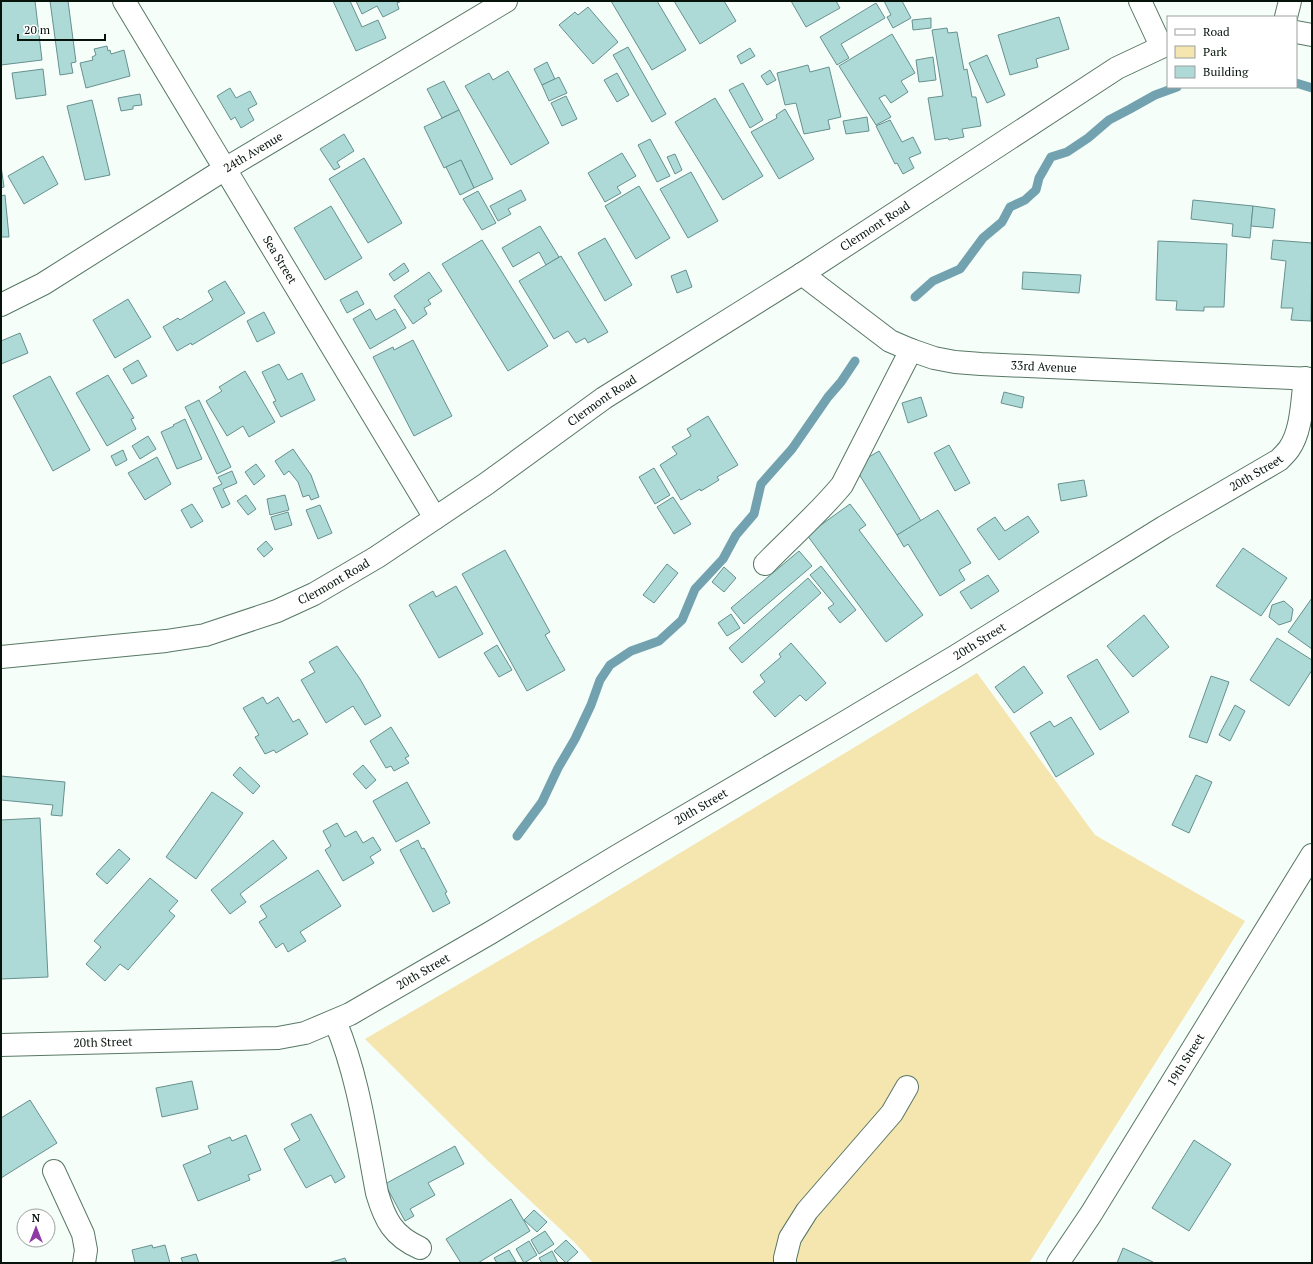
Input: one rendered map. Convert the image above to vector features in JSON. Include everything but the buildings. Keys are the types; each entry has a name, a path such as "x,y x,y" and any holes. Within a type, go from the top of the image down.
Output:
{"street":[{"name":"Sea Street","path":"124,1 435,518"},
{"name":"24th Avenue","path":"1,305 42,284 225,169 506,1"},
{"path":"1140,1 1165,45"},
{"path":"1286,16 1290,1"},
{"path":"1297,32 1312,35"},
{"name":"Clermont Road","path":"1,657 166,641 205,635 277,611 314,594 377,557 435,518 535,449 604,398 802,274 1117,68 1165,45"},
{"name":"33rd Avenue","path":"802,274 890,341 934,358 961,363 1308,379"},
{"path":"765,564 802,526 827,504 842,485 911,350"},
{"name":"20th Street","path":"1,1045 278,1038 305,1033 350,1014 490,933 956,656 1164,527 1278,460 1290,448 1296,434 1308,379"},
{"name":"19th Street","path":"1058,1263 1091,1214 1312,855"},
{"path":"335,1021 343,1041 355,1081 377,1193 383,1211 392,1228 407,1242 420,1248"},
{"path":"785,1263 790,1238 807,1211 892,1113 907,1087"},
{"path":"54,1171 83,1234 86,1250 84,1263"}],"green space":[{"path":"977,673 1095,835 1245,921 1029,1263 593,1263 575,1243 488,1161 365,1039 586,910"}],"waterway":[{"path":"1297,83 1312,88"},
{"path":"915,297 933,281 960,269 983,238 1002,222 1010,207 1025,200 1036,190 1039,178 1051,157 1067,152 1088,138 1109,120 1155,95 1174,88"},
{"path":"517,836 542,802 558,768 575,739 591,705 600,680 610,665 631,651 659,641 682,620 695,589 723,559 736,535 754,514 761,484 792,449 855,361"}]}
